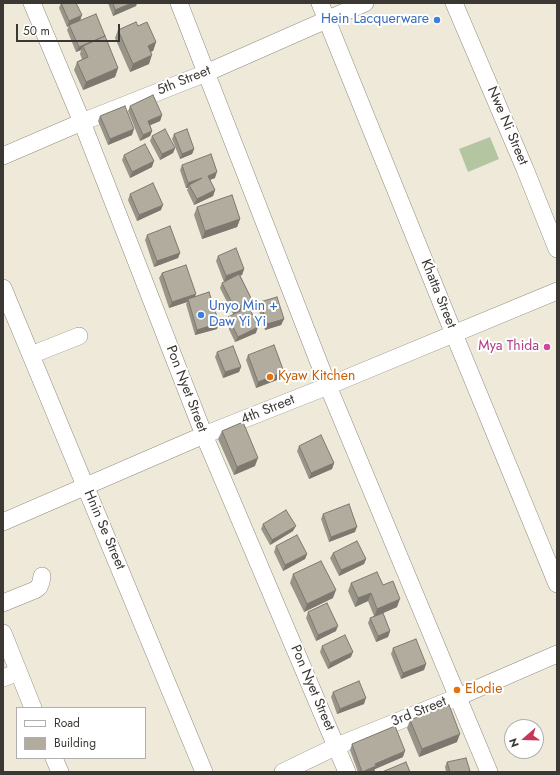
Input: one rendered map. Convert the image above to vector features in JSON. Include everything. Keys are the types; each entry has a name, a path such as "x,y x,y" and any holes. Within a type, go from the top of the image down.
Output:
{"street":[{"name":"Pon Nyet Street","path":"32,3 82,122 204,435 347,772"},
{"path":"179,3 328,386 489,772"},
{"name":"Khatta Street","path":"320,3 557,584"},
{"name":"5th Street","path":"3,156 82,122 206,72 365,3"},
{"name":"Nwe Ni Street","path":"454,3 525,169 557,249"},
{"name":"Hnin Se Street","path":"3,288 204,772"},
{"name":"4th Street","path":"3,522 204,435 328,386 557,291"},
{"path":"31,355 79,336"},
{"path":"3,603 35,590 39,587 42,576"},
{"path":"3,633 10,675 32,707"},
{"name":"3rd Street","path":"283,772 337,746 458,697 557,654"},
{"path":"54,759 60,772"}],"green space":[{"path":"490,137 499,159 468,172 459,149"}],"building":[{"path":"61,3 76,3 82,15 69,21"},
{"path":"113,3 132,3 115,10"},
{"path":"96,14 105,36 79,47 69,25"},
{"path":"136,22 138,26 147,22 156,42 148,46 152,55 133,64 118,30"},
{"path":"105,36 118,68 86,82 77,62 88,57 83,46"},
{"path":"153,95 162,115 148,121 152,131 143,135 130,106"},
{"path":"125,106 134,129 110,139 100,116"},
{"path":"165,129 175,148 162,154 152,136"},
{"path":"187,129 194,149 182,154 174,134"},
{"path":"145,144 154,161 132,172 124,155"},
{"path":"211,154 217,172 208,176 215,190 197,199 189,185 202,178 188,183 182,165"},
{"path":"153,183 163,205 139,215 130,194"},
{"path":"232,195 240,219 205,231 197,207"},
{"path":"170,226 180,253 157,261 147,235"},
{"path":"236,248 244,269 226,276 218,256"},
{"path":"186,265 196,294 172,302 162,273"},
{"path":"239,274 252,300 235,309 222,283"},
{"path":"209,292 219,323 197,330 188,299"},
{"path":"277,297 284,319 267,324 260,302"},
{"path":"249,307 258,327 238,337 228,317"},
{"path":"274,345 284,372 258,382 248,355"},
{"path":"233,346 241,367 225,372 217,352"},
{"path":"243,422 258,458 237,467 222,431"},
{"path":"321,435 334,463 311,473 299,446"},
{"path":"349,504 357,527 331,537 323,514"},
{"path":"286,510 296,526 272,540 263,524"},
{"path":"297,535 307,554 285,565 276,546"},
{"path":"357,541 366,559 341,570 333,553"},
{"path":"321,561 336,590 307,604 293,574"},
{"path":"377,572 383,585 393,581 400,599 377,609 371,593 358,598 351,583"},
{"path":"327,603 338,626 318,635 308,612"},
{"path":"383,613 390,631 378,636 370,618"},
{"path":"345,635 353,652 330,663 322,646"},
{"path":"416,639 426,664 403,673 393,648"},
{"path":"359,681 366,698 340,709 333,692"},
{"path":"449,705 460,734 422,749 410,720"},
{"path":"395,726 405,751 375,764 376,766 362,772 352,744"},
{"path":"466,758 470,771 450,772 447,762"},
{"path":"406,762 410,772 382,772"}],"place":[{"name":"Hein Lacquerware","path":"437,20"},
{"name":"Unyo Min + Daw Yi Yi","path":"201,315"},
{"name":"Mya Thida","path":"547,347"},
{"name":"Kyaw Kitchen","path":"270,377"},
{"name":"Elodie","path":"457,690"}]}
